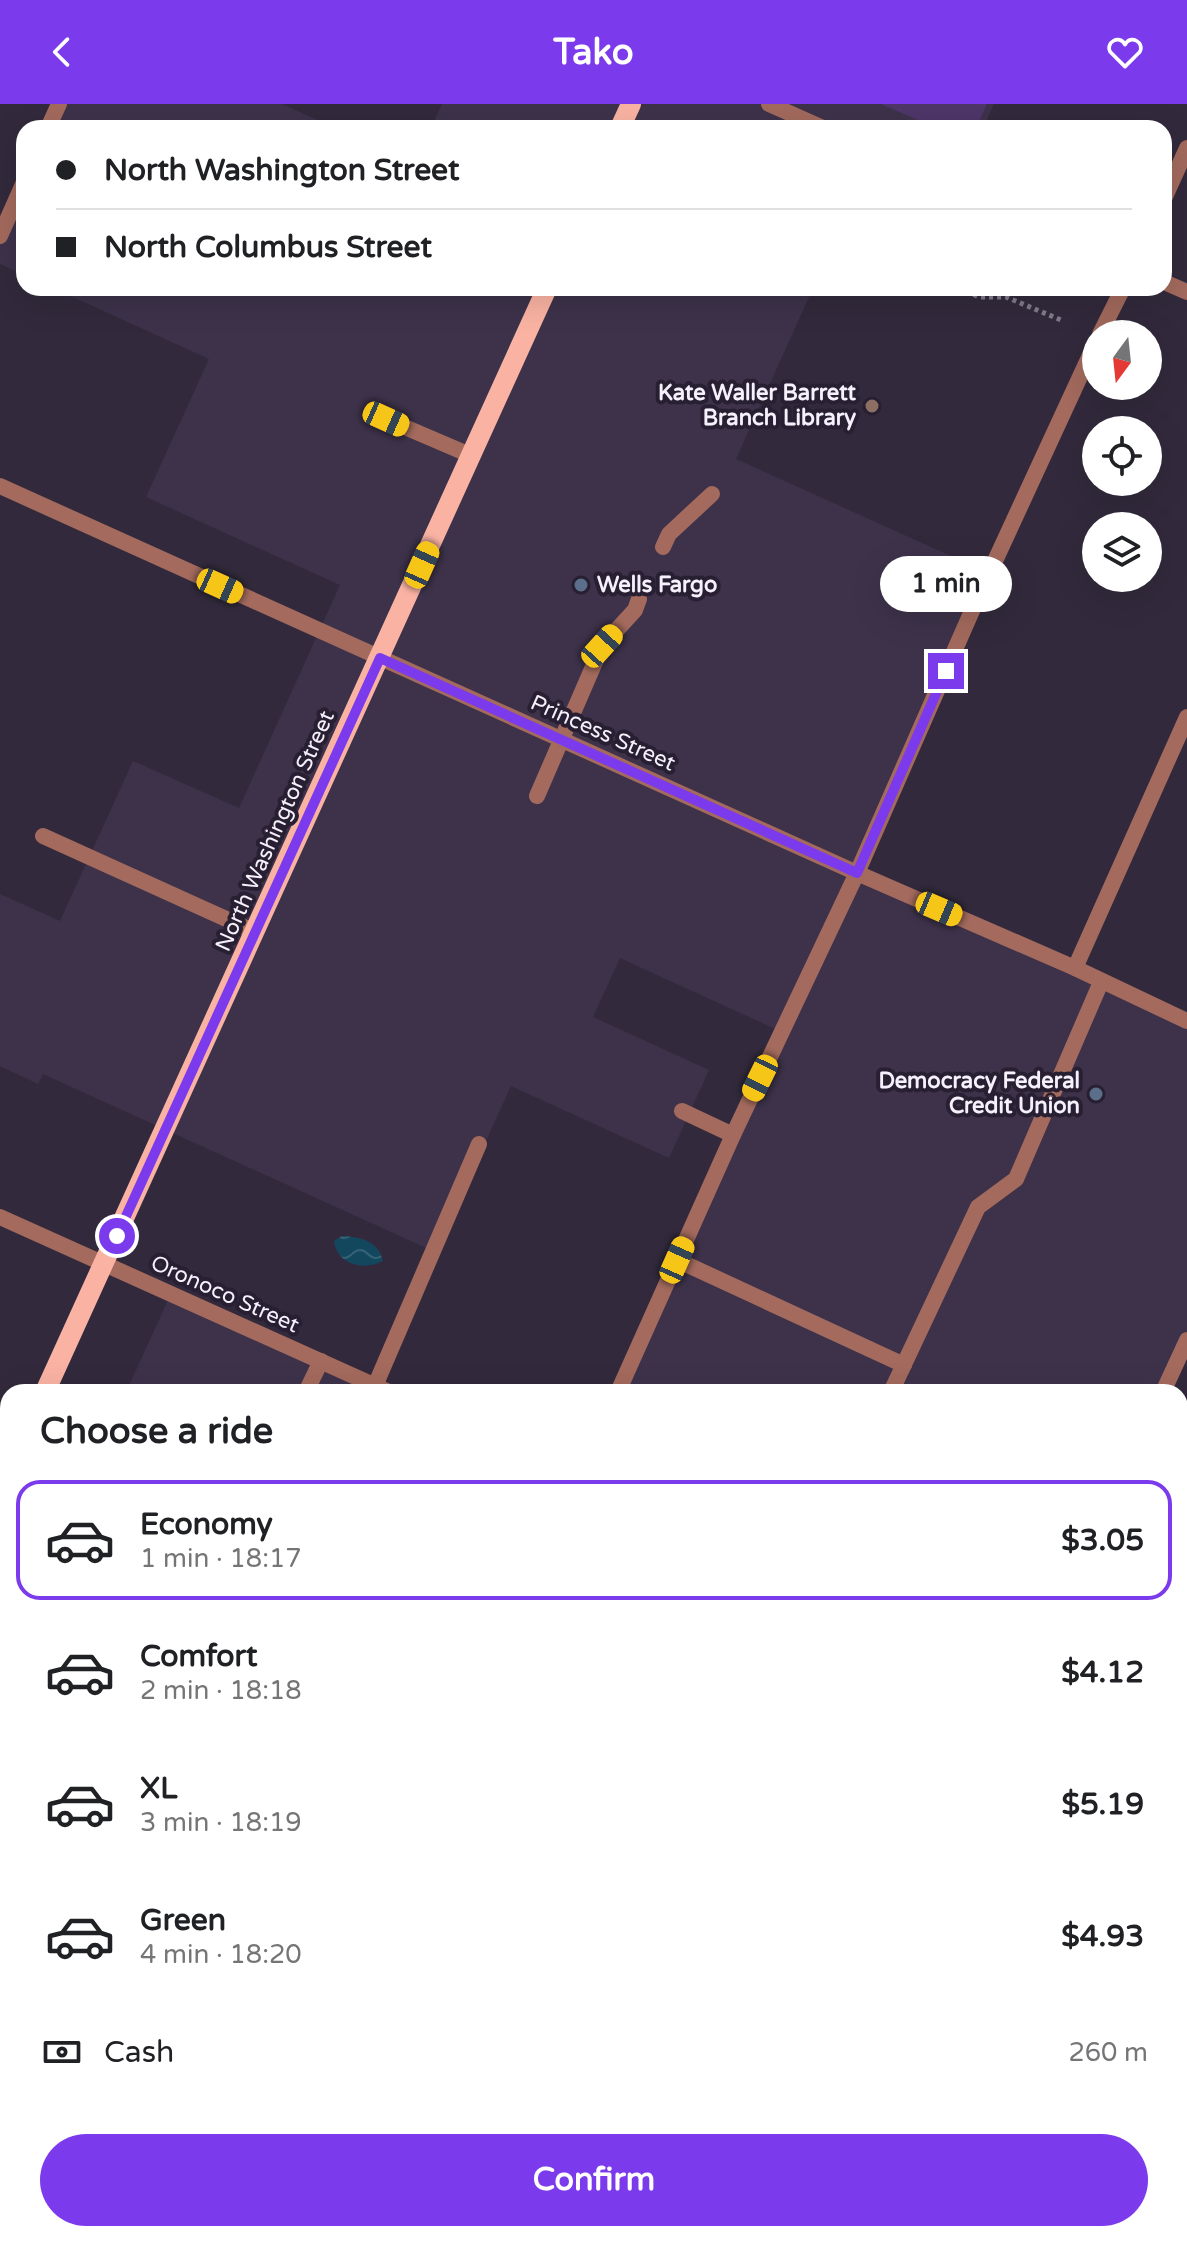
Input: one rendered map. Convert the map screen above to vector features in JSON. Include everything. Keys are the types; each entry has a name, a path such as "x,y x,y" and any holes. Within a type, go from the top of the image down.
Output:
{"main road":[{"name":"North Washington Street","path":"49,1384 543,296"}],"street":[{"path":"769,104 805,120"},
{"path":"1172,181 1187,148"},
{"path":"0,236 16,200"},
{"path":"1107,320 1119,296"},
{"path":"622,1384 733,1135 857,873 971,613 1082,372"},
{"path":"386,419 470,455"},
{"name":"Princess Street","path":"0,486 1187,1021"},
{"path":"663,547 669,534 712,494"},
{"path":"537,796 602,646 635,610 639,599"},
{"path":"1075,968 1187,717"},
{"path":"43,836 255,932"},
{"path":"895,1384 978,1207 1016,1179 1101,982"},
{"path":"682,1111 733,1135"},
{"path":"387,1384 479,1144"},
{"name":"Oronoco Street","path":"0,1217 372,1384"},
{"path":"677,1260 904,1365"},
{"path":"1167,1384 1187,1340"},
{"path":"310,1384 321,1361"}],"path":[{"path":"977,296 1006,297 1061,320"}],"shaded area":[{"path":"63,104 282,104 317,120 56,120"},
{"path":"442,104 994,104 987,120 435,120"},
{"path":"881,104 987,104 980,120 918,120"},
{"path":"16,208 16,271 0,264 0,243"},
{"path":"71,296 809,296 736,459 993,575 857,875 1187,1025 1187,1341 1168,1384 624,1384 784,1033 620,958 593,1017 709,1070 669,1158 511,1086 435,1252 43,1074 38,1084 0,1066 0,894 60,921 133,761 239,808 340,585 146,497 209,359"},
{"path":"169,1298 361,1384 130,1384"}],"water":[{"path":"342,1236 368,1241 381,1254 383,1261 360,1265 346,1261 340,1256 334,1241"}],"place":[{"name":"Kate Waller Barrett Branch Library","path":"872,406"},
{"name":"Wells Fargo","path":"581,585"},
{"name":"Democracy Federal Credit Union","path":"1096,1094"}],"route":[{"path":"117,1236 380,658 857,873 946,671"}]}
